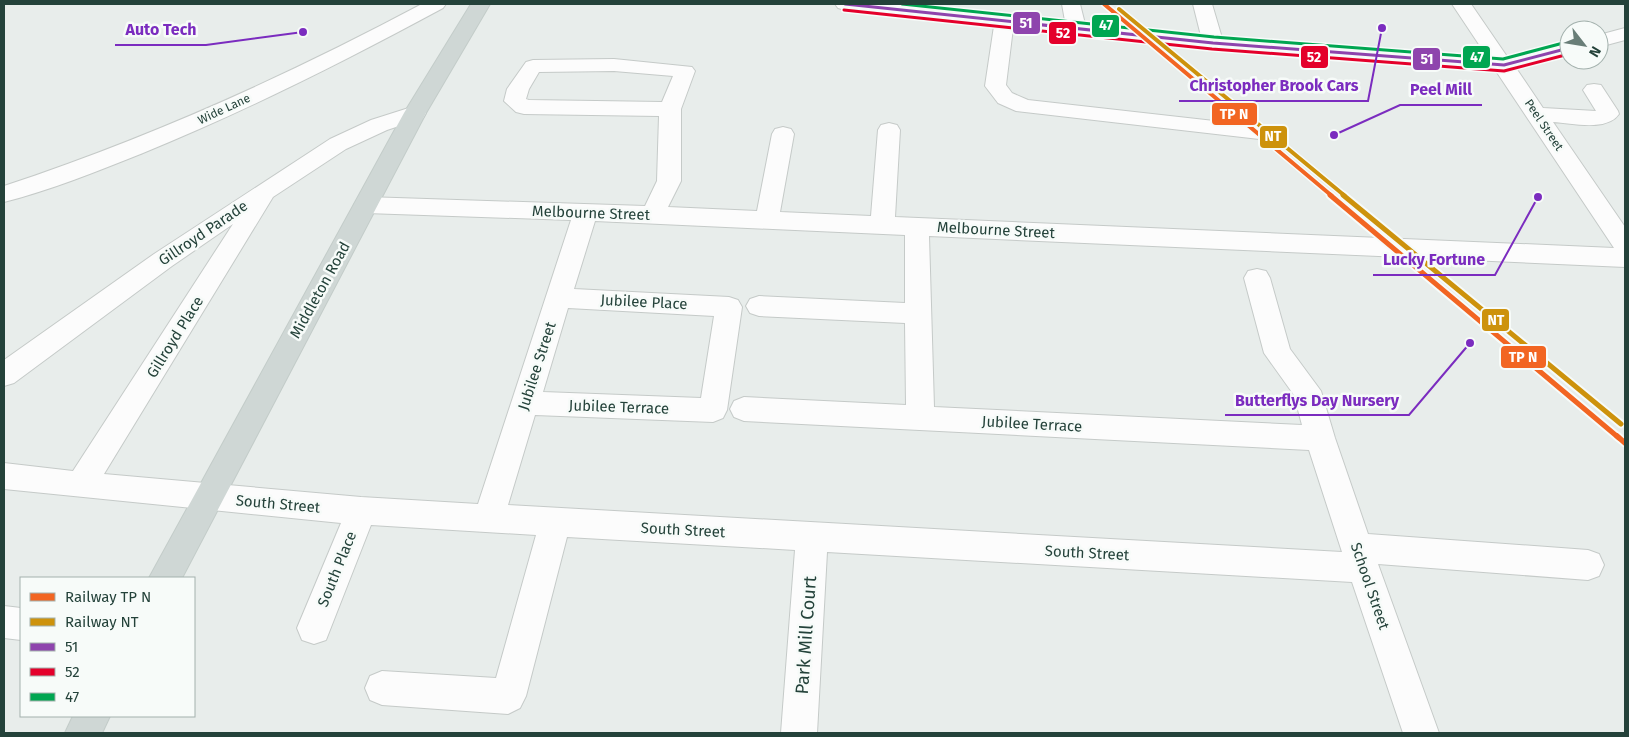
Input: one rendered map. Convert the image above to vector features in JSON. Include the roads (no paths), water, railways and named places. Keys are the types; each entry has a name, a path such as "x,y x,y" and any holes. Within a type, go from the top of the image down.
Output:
{"main road":[{"name":"Middleton Road","path":"166,577 415,113 480,4"},
{"path":"83,733 91,717"}],"street":[{"name":"Wide Lane","path":"4,194 60,177 130,151 309,69 436,4"},
{"path":"845,4 1213,42 1504,65 1559,51"},
{"path":"1071,4 1076,29"},
{"path":"1202,4 1213,42"},
{"name":"Peel Street","path":"1462,4 1625,246"},
{"path":"1004,21 995,86 1005,98 1024,106 1268,133"},
{"path":"1609,38 1625,34"},
{"path":"653,215 669,181 670,110 684,70 614,65 533,66 518,89 515,101 524,107 670,110"},
{"path":"1537,114 1588,118 1605,117 1608,114 1607,111 1594,90"},
{"name":"Gillroyd Parade","path":"4,375 163,260 338,144 379,125 415,113"},
{"path":"882,225 889,130"},
{"path":"767,220 783,134"},
{"name":"Gillroyd Place","path":"81,485 269,188"},
{"name":"Melbourne Street","path":"366,204 1625,258"},
{"path":"1601,210 1625,211"},
{"name":"Jubilee Street","path":"488,519 586,212"},
{"path":"917,227 920,419"},
{"name":"School Street","path":"1256,278 1278,354 1307,391 1320,438 1421,733"},
{"name":"Jubilee Place","path":"559,298 729,307 714,410"},
{"path":"759,306 918,314"},
{"name":"Jubilee Terrace","path":"525,403 714,410"},
{"name":"Jubilee Terrace","path":"744,409 1320,438"},
{"name":"South Street","path":"4,476 207,498 360,511 812,538 1588,566"},
{"name":"South Place","path":"314,628 360,511"},
{"path":"382,688 508,696 555,523"},
{"name":"Park Mill Court","path":"800,733 812,538"},
{"path":"4,622 20,624"}],"rail line":[{"name":"NT","path":"1119,9 1621,424"}],"place":[{"name":"Christopher Brook Cars","path":"1382,28"},
{"name":"Auto Tech","path":"303,32"},
{"name":"Peel Mill","path":"1334,135"},
{"name":"Lucky Fortune","path":"1538,197"},
{"name":"Butterflys Day Nursery","path":"1470,343"}]}
